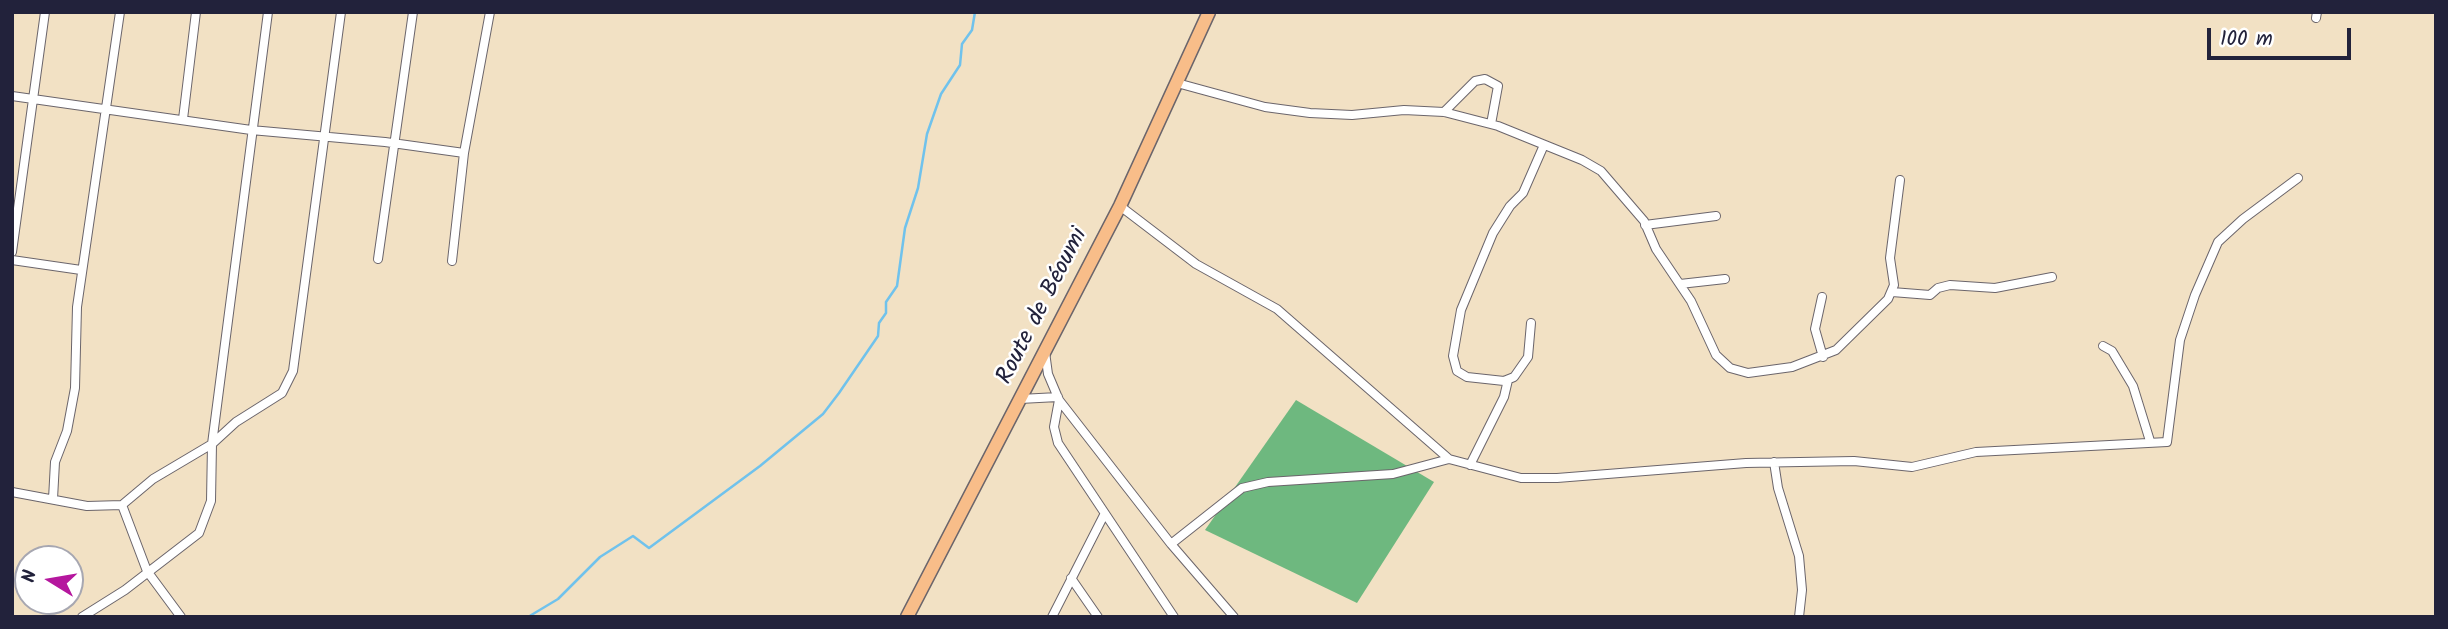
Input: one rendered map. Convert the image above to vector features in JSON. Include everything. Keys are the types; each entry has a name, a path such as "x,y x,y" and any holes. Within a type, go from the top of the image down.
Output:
{"main road":[{"name":"Route de Béoumi","path":"907,617 1120,206 1209,12"}],"street":[{"path":"12,252 45,12"},
{"path":"53,499 55,462 67,431 75,388 74,362 81,270 120,12"},
{"path":"183,119 196,12"},
{"path":"82,617 125,590 199,533 212,494 212,444 268,12"},
{"path":"12,492 87,506 122,505 153,479 212,444 236,422 282,393 293,371 341,12"},
{"path":"378,259 413,12"},
{"path":"452,261 464,153 490,12"},
{"path":"1444,111 1475,81 1485,79 1498,86 1490,124"},
{"path":"1177,83 1265,107 1310,114 1352,116 1404,110 1444,111 1490,124 1601,171 1645,225 1656,249 1706,329 1716,355 1730,368 1765,373 1823,357 1849,339 1892,292 1894,285 1890,258 1900,180"},
{"path":"12,96 251,130 464,153"},
{"path":"1531,323 1528,357 1514,377 1508,380 1466,377 1457,371 1453,356 1461,310 1493,233 1523,192 1544,145"},
{"path":"1171,544 1242,488 1268,482 1393,474 1449,460 1521,478 1557,478 1774,462 1854,461 1912,467 1976,452 2167,442 2180,340 2195,295 2218,242 2298,177"},
{"path":"1120,206 1196,264 1277,309 1449,460"},
{"path":"1645,225 1716,216"},
{"path":"12,260 81,270"},
{"path":"1892,292 1930,295 1938,288 1950,285 1995,288 2052,277"},
{"path":"1680,284 1725,279"},
{"path":"1822,297 1815,329 1823,357"},
{"path":"2103,346 2112,351 2133,386 2150,441"},
{"path":"1045,352 1048,374 1058,399 1171,544 1234,617"},
{"path":"1470,464 1504,397 1508,380"},
{"path":"1020,400 1058,399"},
{"path":"1058,399 1054,427 1058,443 1174,617"},
{"path":"1774,462 1799,556 1802,590 1799,617"},
{"path":"122,505 147,571 181,617"},
{"path":"1052,617 1104,515"},
{"path":"1071,578 1098,617"}],"green space":[{"path":"1296,400 1434,482 1357,603 1205,530"}],"waterway":[{"path":"528,617 558,599 600,557 633,536 649,548 760,466 823,414 839,393 878,336 879,323 886,313 886,302 897,286 905,228 918,188 927,134 941,94 960,65 962,44 972,30 975,12"}]}
